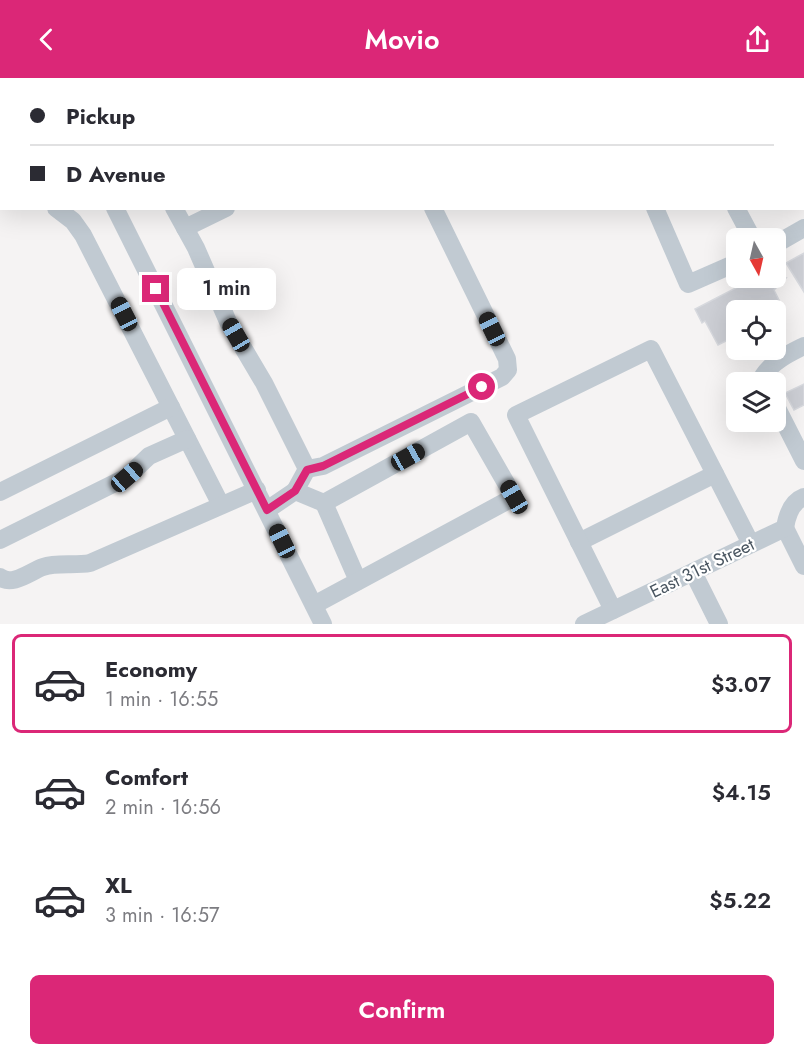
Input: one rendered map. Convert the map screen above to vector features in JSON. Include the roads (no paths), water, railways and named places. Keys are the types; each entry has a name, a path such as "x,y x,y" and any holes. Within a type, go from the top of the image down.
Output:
{"street":[{"path":"59,210 73,221 83,235 221,506"},
{"path":"117,210 267,510 315,617 358,581 514,497 471,422 324,503"},
{"path":"175,210 229,324 264,383 307,470"},
{"path":"185,228 222,210"},
{"path":"267,510 295,491 307,470 323,466 502,376 508,370 507,359 434,210"},
{"path":"656,210 688,284 726,267"},
{"path":"737,210 747,228"},
{"path":"786,238 804,228"},
{"path":"766,372 782,357 804,346"},
{"path":"613,610 516,415 651,349 751,544"},
{"path":"0,492 171,407"},
{"path":"786,426 804,461"},
{"path":"0,540 127,477 149,456 187,439"},
{"path":"579,542 715,474"},
{"path":"0,577 4,580 12,580 46,566 75,566 90,563 257,490"},
{"path":"295,491 324,503 358,581"},
{"path":"804,497 788,512 785,528 804,566"},
{"name":"East 31st Street","path":"584,624 785,528"},
{"path":"693,572 719,624"}]}
